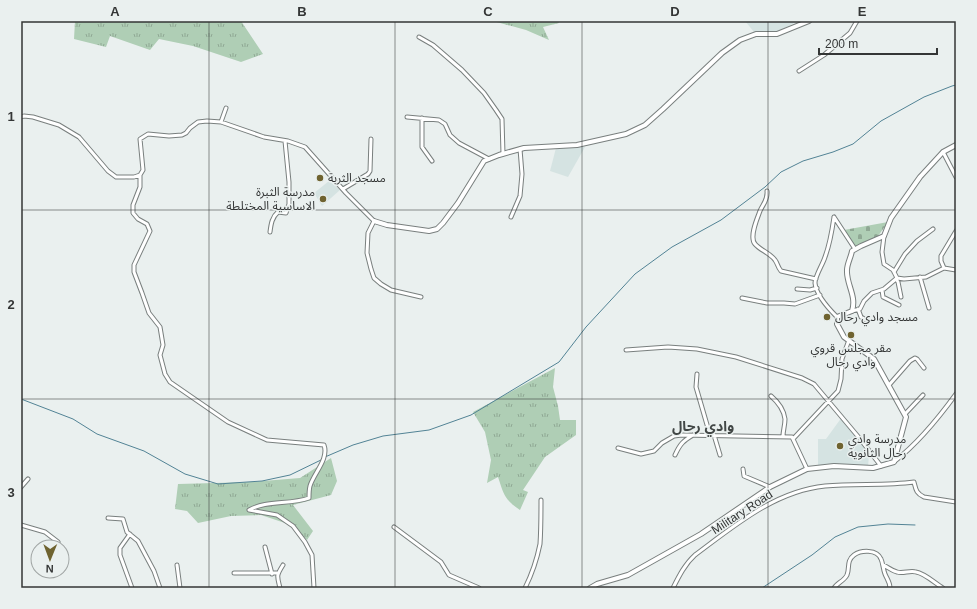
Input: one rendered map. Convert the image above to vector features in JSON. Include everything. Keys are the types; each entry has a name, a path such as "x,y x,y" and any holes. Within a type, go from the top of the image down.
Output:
{"street":[{"path":"314,588 312,555 305,542 293,526 277,515 249,510 276,502 309,498 310,487 324,458 326,450 324,445 267,440 228,422 170,382 165,374 160,355 163,345 160,327 148,313 134,272 134,265 150,231 147,224 138,219 133,213 133,205 140,187 140,175 143,170 140,139 148,134 169,136 182,135 198,122 207,121 220,122 264,137 305,147 374,221 387,225 429,231 437,229 443,223 458,203 484,161 524,148 577,145 626,134 645,125 663,110 722,53 740,40 756,34 777,34 809,21"},
{"path":"798,71 824,55 850,33 857,21"},
{"path":"419,37 433,46 462,70 484,93 502,119 503,154"},
{"path":"220,122 226,108"},
{"path":"21,117 33,117 59,125 79,137 108,171 116,178 134,177 140,175"},
{"path":"407,117 439,120 445,124 450,135 459,143 489,159"},
{"path":"422,118 422,147 432,161"},
{"path":"343,189 368,174 370,171 372,138"},
{"path":"270,232 271,223 275,214 278,212 286,214 289,204 289,182 285,141"},
{"path":"901,297 894,272 884,264 882,252 884,236 891,218 920,177 943,152 956,146"},
{"path":"511,217 520,196 522,174 520,149"},
{"path":"943,152 956,177"},
{"path":"767,191 768,196 761,209 752,236 755,244 767,252 776,261 777,267 781,271 816,279"},
{"path":"855,249 834,217 825,257 815,284 821,298 837,317 837,324 844,337 874,359 906,416 894,462"},
{"path":"374,221 368,233 368,253 374,278 391,290 422,297"},
{"path":"894,272 905,254 917,241 933,229"},
{"path":"944,268 941,261 941,256 956,231"},
{"path":"852,311 854,305 853,294 847,270 852,251 884,236"},
{"path":"837,317 858,309 872,293 882,290 896,279 926,277 944,268 956,270"},
{"path":"920,277 929,308"},
{"path":"797,290 810,290 816,288"},
{"path":"882,290 883,297 899,305"},
{"path":"742,298 767,303 795,304 820,295"},
{"path":"858,309 861,317 866,320"},
{"path":"793,439 838,391 841,379 842,359 848,340"},
{"path":"626,350 668,347 697,349 736,357 802,378 814,384 862,440 881,466"},
{"path":"889,385 910,361 915,358 924,368"},
{"path":"697,374 696,388 710,435"},
{"path":"590,588 597,584 628,575 700,534 770,487 807,469 834,466 874,468 894,462 905,453 956,394"},
{"path":"905,414 923,395"},
{"path":"771,396 781,407 785,419 783,436"},
{"path":"618,448 641,454 654,451 662,443 674,436 682,435 792,437 807,469"},
{"path":"675,455 680,445 693,435"},
{"path":"714,435 720,455"},
{"path":"743,469 744,476 770,487"},
{"path":"21,488 28,479"},
{"name":"Military Road","path":"673,588 688,561 695,555 752,514 782,497 808,489 825,486 914,482 919,495 956,502"},
{"path":"525,588 535,565 540,543 541,500"},
{"path":"108,518 123,519 127,532 138,541 154,571 160,588"},
{"path":"21,525 45,532 54,539"},
{"path":"394,527 441,562 449,575 479,588"},
{"path":"130,534 120,548 120,555 132,588"},
{"path":"264,547 272,574"},
{"path":"834,588 847,574 848,562 851,558 857,553 867,552 877,553 881,558 890,588"},
{"path":"177,565 180,588"},
{"path":"234,573 272,574 277,573 283,565"},
{"path":"883,565 896,572 902,573 914,571 920,573 942,588"},
{"path":"277,573 280,588"}],"shaded area":[{"path":"745,21 798,21 777,32 754,32"},
{"path":"585,147 568,177 550,171 556,148"},
{"name":"مدرسة الثبرة الاساسية المختلطة","path":"329,181 340,190 322,206 314,193"},
{"name":"مدرسة وادي رحال الثانوية","path":"842,417 869,454 868,468 818,466 818,439 826,439"}],"green space":[{"path":"75,21 241,21 263,54 241,62 193,46 159,39 150,50 110,36 106,47 74,39"},
{"path":"493,21 558,21 559,23 543,27 549,40 526,30"},
{"path":"888,222 876,239 854,248 844,230"},
{"path":"555,368 553,387 560,420 576,420 576,435 545,457 523,490 528,492 520,510 505,496 498,477 487,483 491,460 485,432 473,412"},
{"path":"331,458 337,481 331,495 293,505 313,531 307,540 288,524 261,515 231,516 198,523 187,511 175,509 178,484 251,482 300,478"}],"waterway":[{"path":"325,457 353,445 383,436 429,430 471,415 559,362 586,327 635,274 672,247 721,220 765,187 781,172 803,161 853,144 881,121 924,97 956,85"},
{"path":"21,399 73,419 97,434 144,451 185,474 218,484 262,481 290,475 323,459"},
{"path":"762,588 812,555 835,537 858,527 888,524 915,525"}],"place":[{"name":"مسجد الثربة","path":"320,178"},
{"name":"مدرسة الثبرة الاساسية المختلطة","path":"323,199"},
{"name":"مسجد وادي رحال","path":"827,317"},
{"name":"مقر مجلس قروي وادي رحال","path":"851,335"},
{"name":"مدرسة وادي رحال الثانوية","path":"840,446"}],"district":[{"name":"وادي رحال","path":"703,426"}]}
